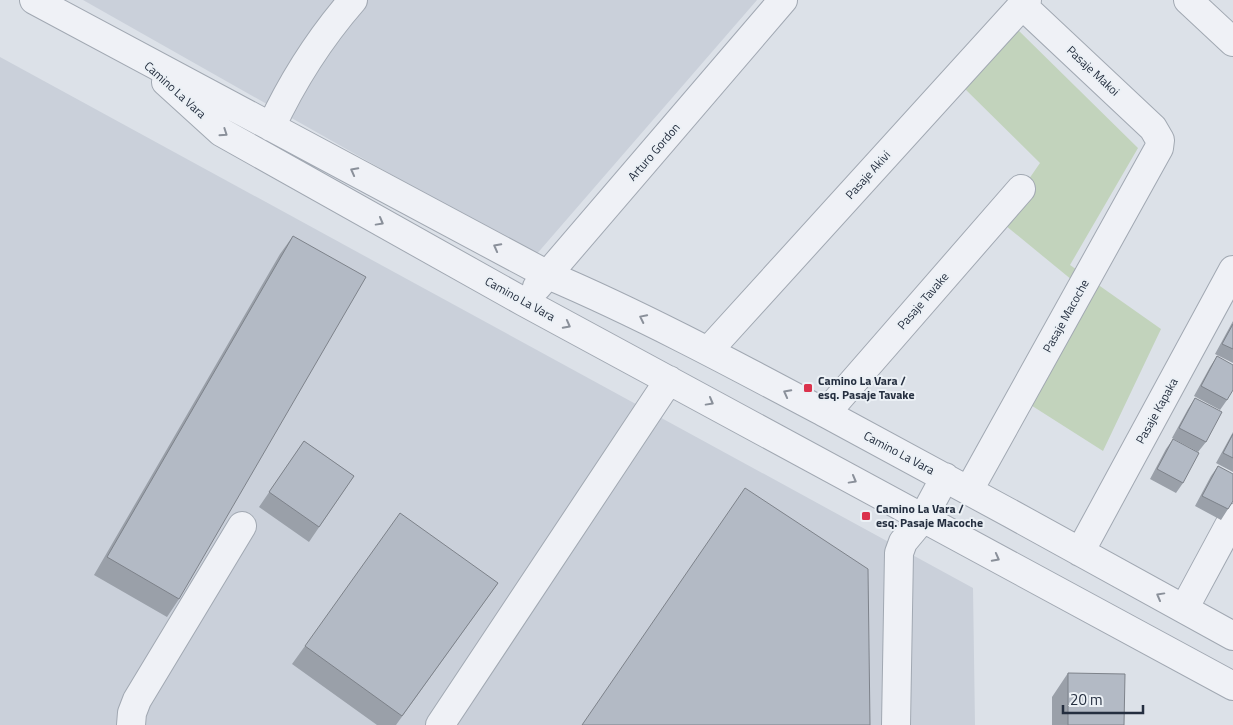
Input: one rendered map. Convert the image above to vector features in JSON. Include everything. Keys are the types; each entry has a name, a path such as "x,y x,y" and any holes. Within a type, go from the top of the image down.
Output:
{"street":[{"name":"Camino La Vara","path":"34,0 548,275 599,296 709,350 969,490 1233,636"},
{"path":"271,127 288,90 309,56 353,0"},
{"name":"Arturo Gordon","path":"524,302 783,0"},
{"path":"1188,0 1233,42"},
{"name":"Pasaje Makoi","path":"1024,3 1153,128 1160,140"},
{"name":"Pasaje Akivi","path":"709,350 1024,3"},
{"name":"Camino La Vara","path":"135,54 221,132 524,302 1232,687"},
{"name":"Pasaje Macoche","path":"969,490 1156,156 1160,140"},
{"name":"Pasaje Tavake","path":"826,414 1021,189"},
{"name":"Pasaje Kapaka","path":"1080,552 1233,270"},
{"path":"440,725 669,380"},
{"name":"Camino La Vara","path":"923,518 945,477"},
{"path":"896,725 899,554 903,542 923,518"},
{"path":"1184,609 1233,518"},
{"path":"131,725 132,713 137,700 242,526"}],"shaded area":[{"path":"83,0 757,0 535,256"},
{"path":"0,57 973,588 975,725 0,725"}],"green space":[{"path":"1011,23 1138,148 1070,265 1161,329 1103,451 1026,402 1083,289 1000,221 1040,163 963,87"}],"building":[{"path":"293,236 366,277 179,599 107,557"},
{"path":"1233,324 1233,349 1222,344"},
{"path":"1217,356 1233,365 1233,390 1227,400 1201,386"},
{"path":"1195,398 1222,412 1206,442 1179,428"},
{"path":"1233,434 1233,458 1223,453"},
{"path":"1173,439 1199,453 1183,483 1157,469"},
{"path":"304,441 354,476 319,527 269,492"},
{"path":"1218,466 1233,474 1233,501 1228,509 1202,496"},
{"path":"745,488 868,569 870,725 582,725"},
{"path":"400,513 498,583 402,716 305,646"},
{"path":"1068,673 1125,674 1124,725 1068,725"}],"place":[{"name":"Camino La Vara / esq. Pasaje Tavake","path":"808,388"},
{"name":"Camino La Vara / esq. Pasaje Macoche","path":"866,516"}]}
